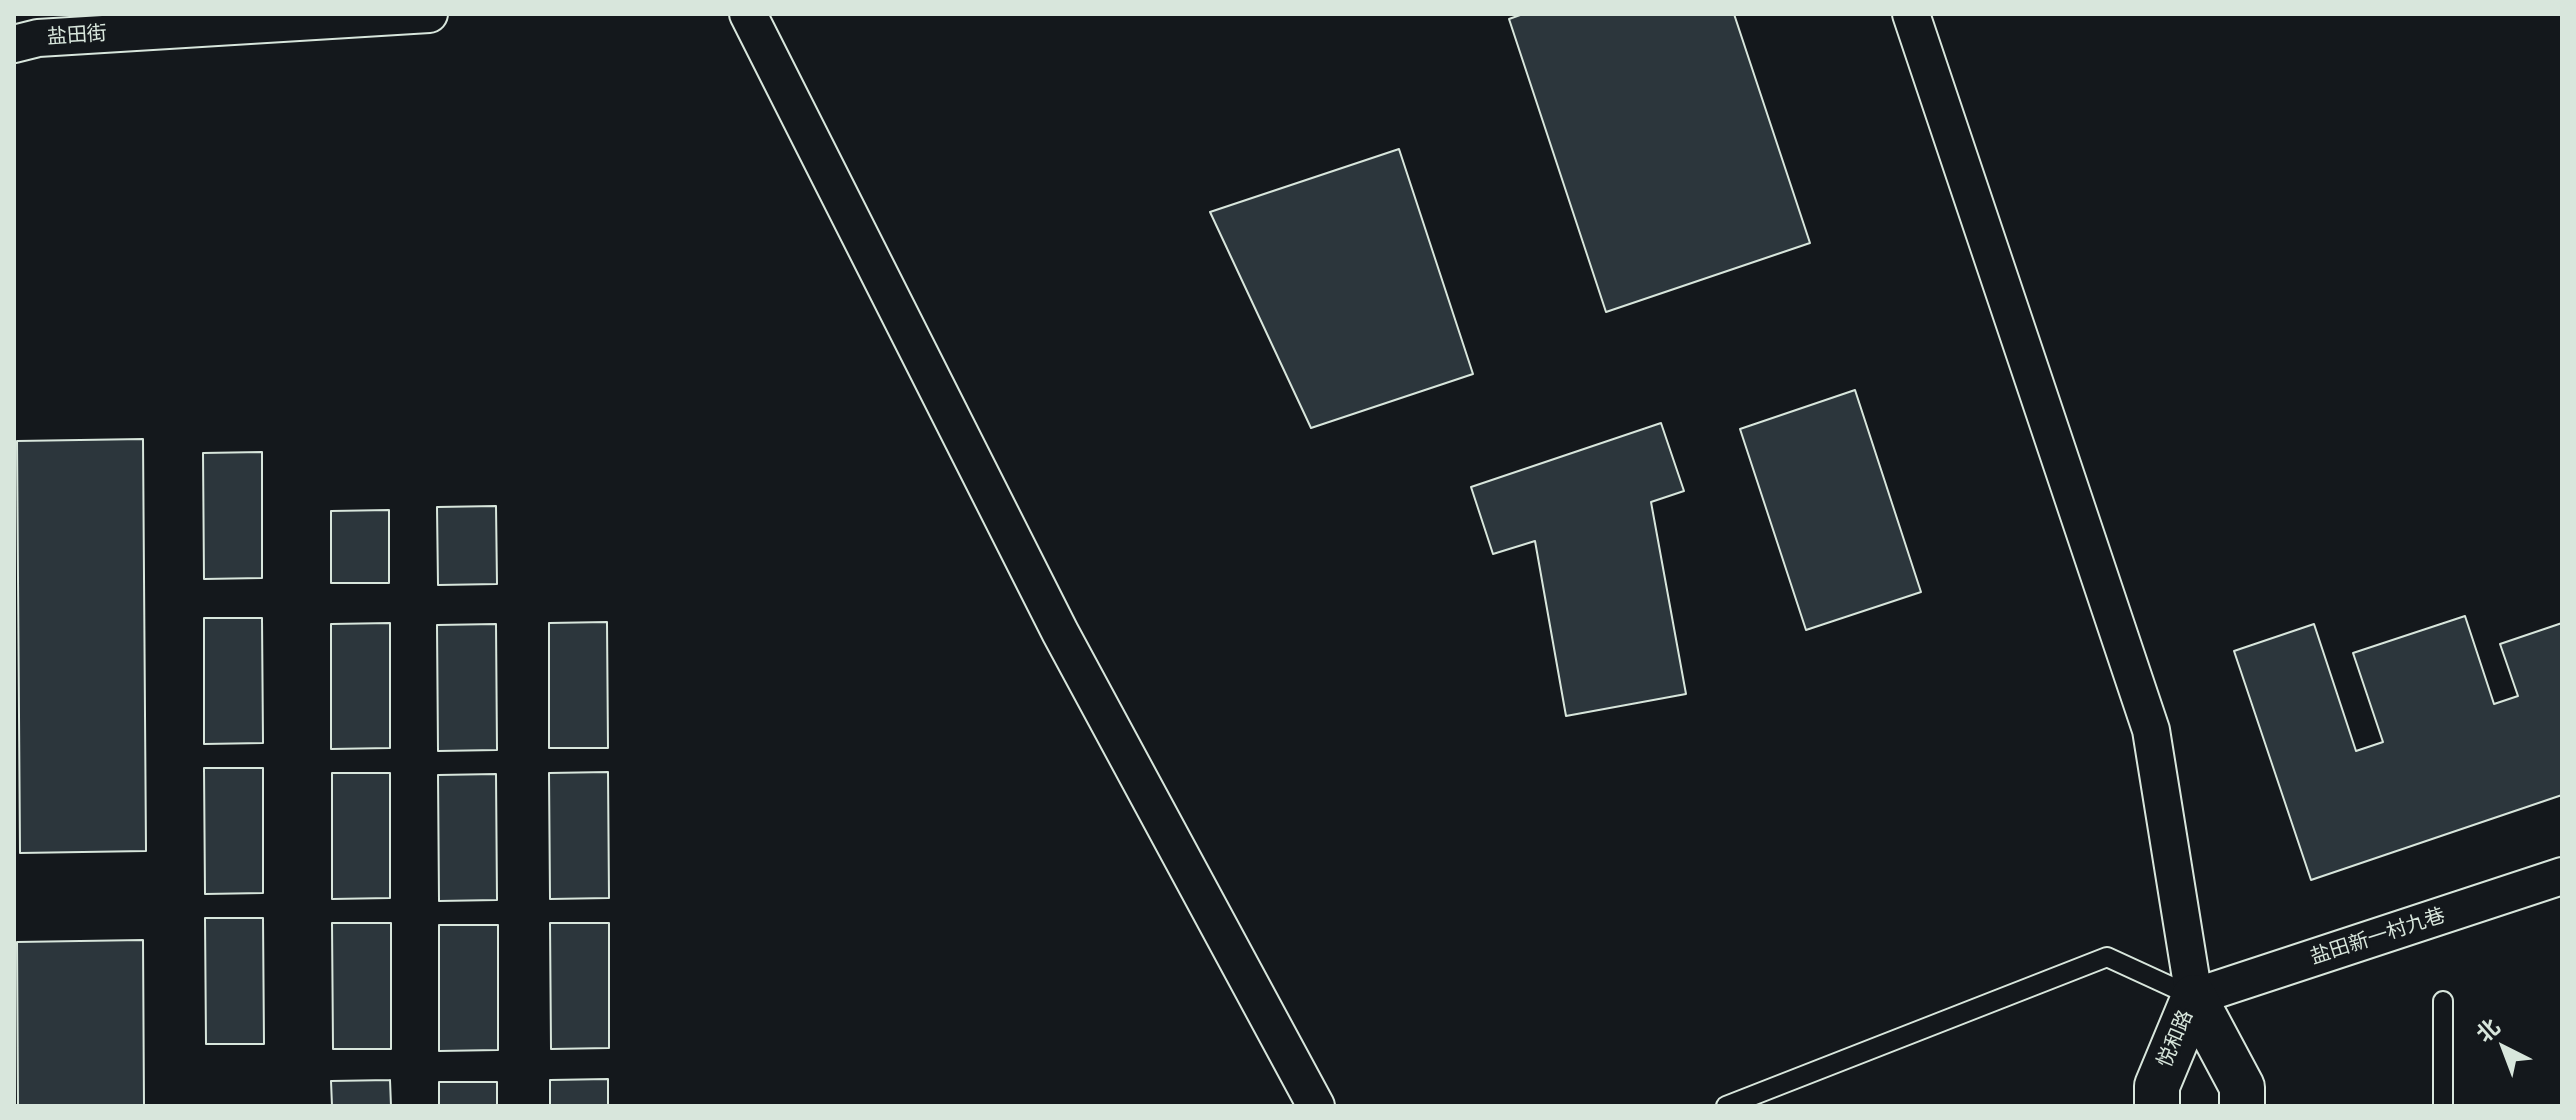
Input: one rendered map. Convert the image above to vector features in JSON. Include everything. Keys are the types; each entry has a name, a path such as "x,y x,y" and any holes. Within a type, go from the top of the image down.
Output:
{"street":[{"name":"盐田街","path":"14,44 38,38 429,14"},
{"path":"748,14 1060,632 1316,1106"},
{"path":"1911,14 2151,730 2194,997"},
{"name":"盐田新一村九巷","path":"2194,997 2562,876"},
{"name":"悦和路","path":"2157,1106 2157,1086 2194,997"},
{"name":"悦和路","path":"2194,997 2242,1087 2242,1106"}],"lane":[{"path":"1726,1106 2107,957 2194,997"},
{"path":"2443,1001 2443,1106"}],"building":[{"path":"1523,14 1734,14 1810,243 1606,312 1509,19"},
{"path":"1399,149 1473,374 1311,428 1210,212"},
{"path":"1855,390 1921,592 1806,630 1740,429"},
{"path":"1661,423 1684,491 1651,502 1686,694 1566,716 1535,541 1493,554 1471,487"},
{"path":"143,439 146,851 20,853 17,441"},
{"path":"262,452 262,578 204,579 203,453"},
{"path":"496,506 497,584 438,585 437,507"},
{"path":"389,510 389,583 331,583 331,511"},
{"path":"2465,616 2494,704 2518,696 2500,644 2562,623 2562,795 2311,880 2234,651 2314,624 2356,751 2383,742 2353,653"},
{"path":"204,618 262,618 263,743 204,744"},
{"path":"607,622 608,748 549,748 549,623"},
{"path":"390,623 390,748 331,749 331,624"},
{"path":"496,624 497,750 438,751 437,625"},
{"path":"204,768 263,768 263,893 205,894"},
{"path":"608,772 609,898 550,899 549,773"},
{"path":"332,773 390,773 390,898 332,899"},
{"path":"496,774 497,900 439,901 438,775"},
{"path":"205,918 263,918 264,1044 206,1044"},
{"path":"332,923 391,923 391,1049 333,1049"},
{"path":"550,923 609,923 609,1048 551,1049"},
{"path":"439,925 498,925 498,1050 439,1051"},
{"path":"143,940 144,1106 18,1106 17,942"},
{"path":"608,1079 608,1106 550,1106 550,1080"},
{"path":"390,1080 391,1106 332,1106 331,1081"},
{"path":"439,1082 497,1082 497,1106 439,1106"}]}
